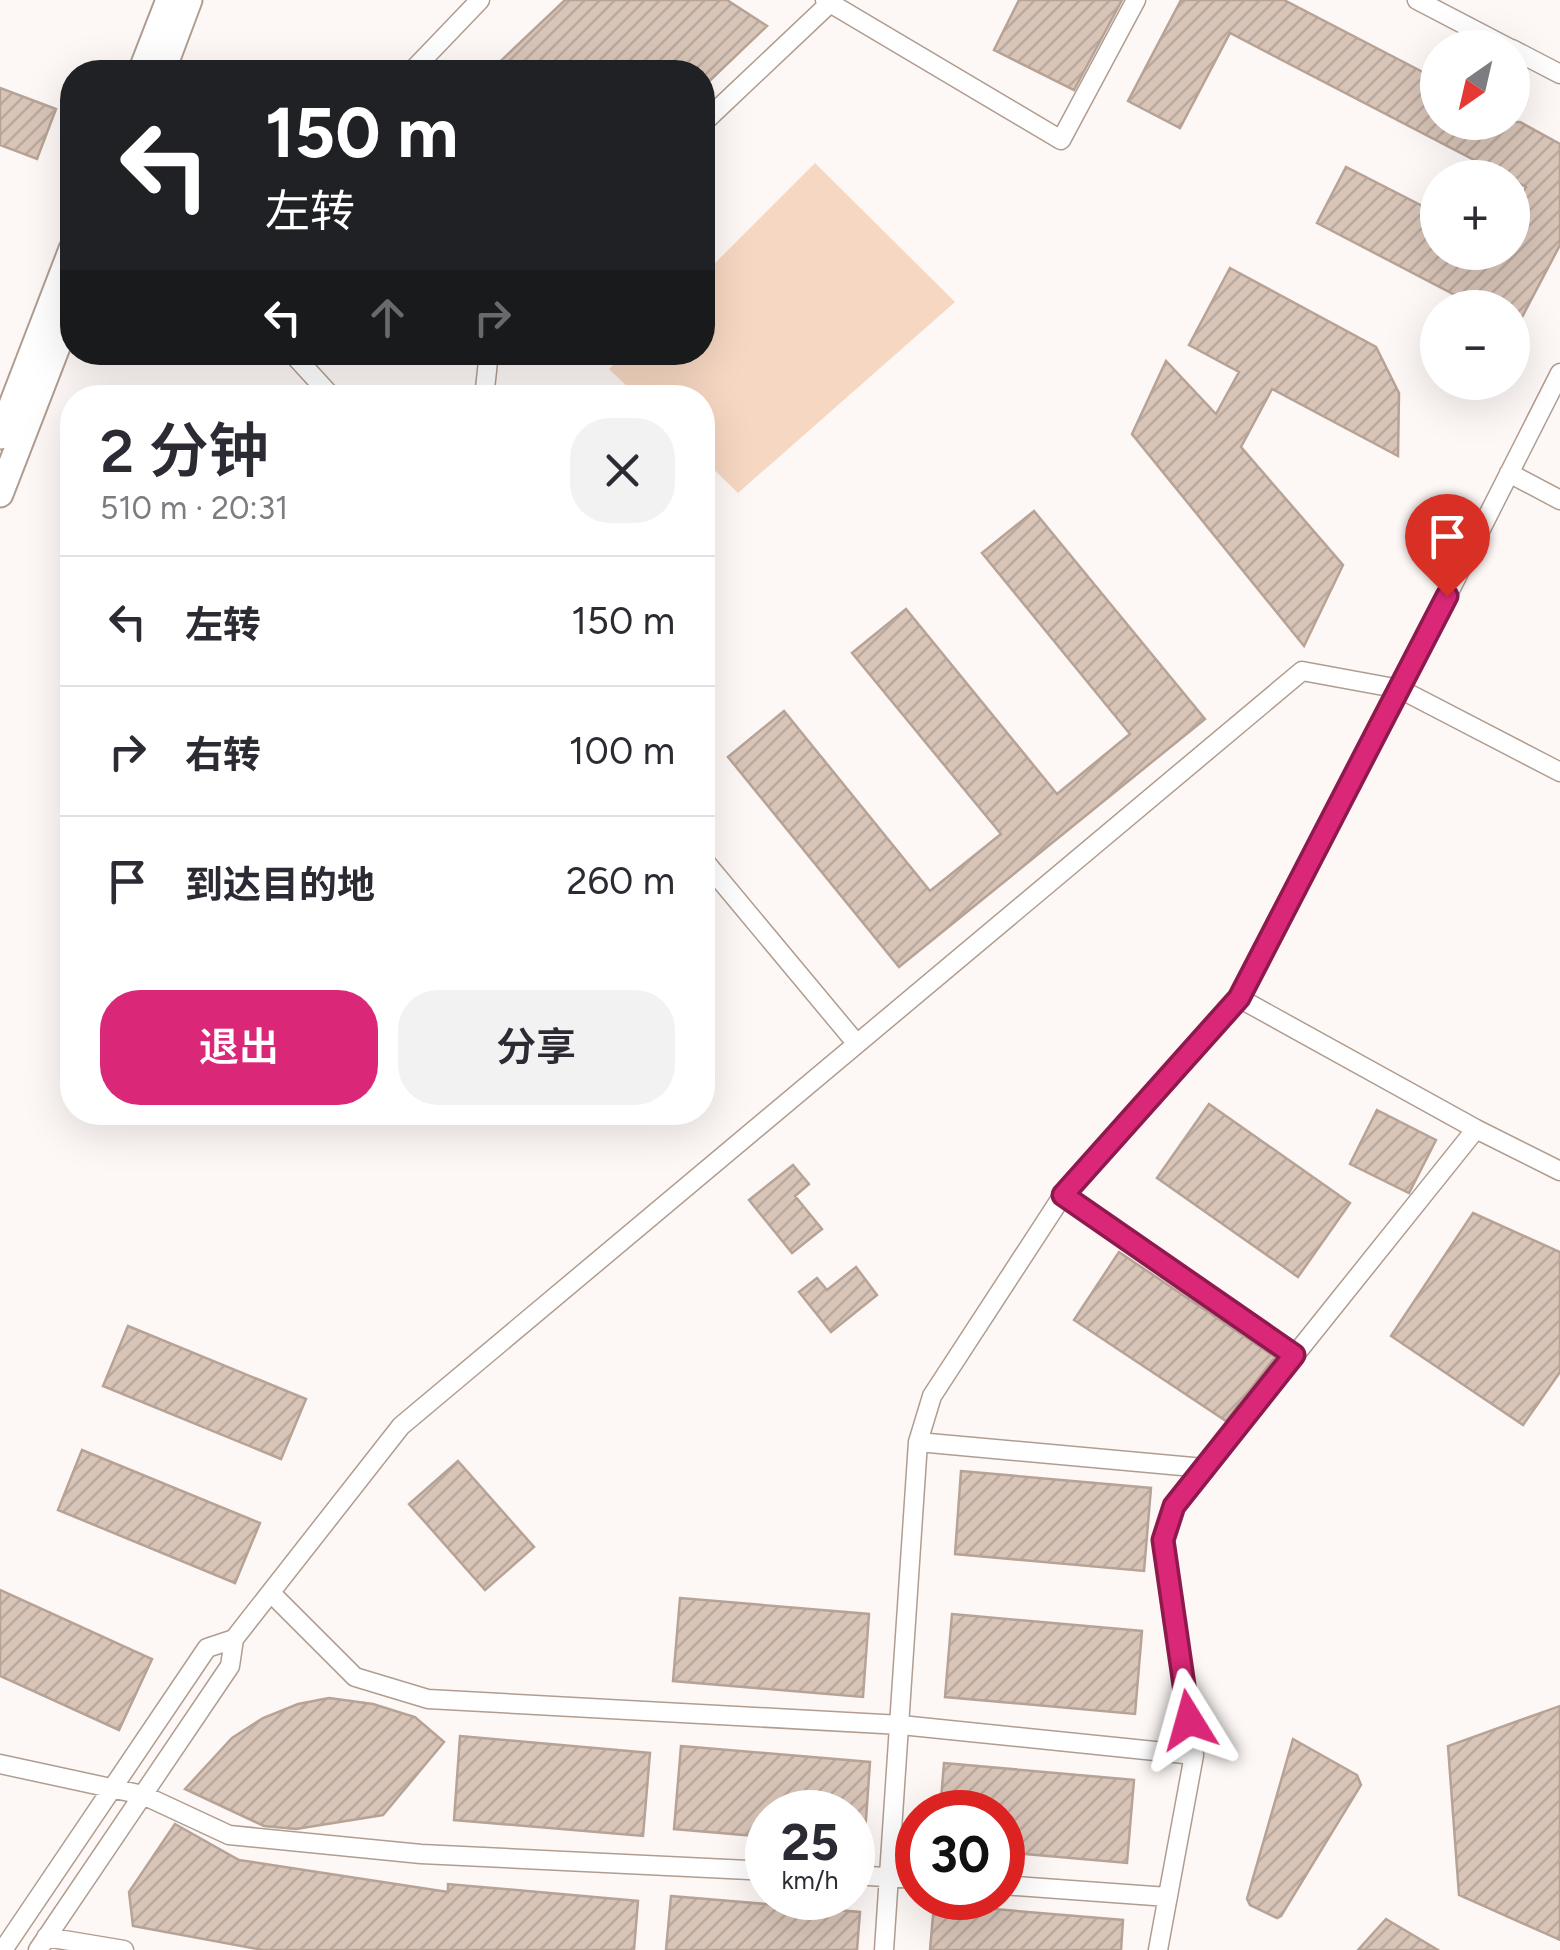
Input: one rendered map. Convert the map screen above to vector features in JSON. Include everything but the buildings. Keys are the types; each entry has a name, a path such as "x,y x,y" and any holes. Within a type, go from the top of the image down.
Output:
{"main road":[{"path":"146,60 169,0"},
{"path":"166,60 189,0"},
{"path":"0,436 60,280"},
{"path":"0,494 60,339"}],"street":[{"path":"422,60 480,0"},
{"path":"715,111 828,1 1062,140 1136,0"},
{"path":"1417,0 1476,30"},
{"path":"1530,58 1560,74"},
{"path":"303,365 321,385"},
{"path":"884,1950 918,1442 932,1396 1063,1195 1239,998 1560,373"},
{"path":"1509,473 1560,500"},
{"path":"3,1950 208,1648 234,1638 401,1426 1302,670 1400,689 1560,772"},
{"path":"715,874 857,1044"},
{"path":"1239,998 1560,1171"},
{"path":"1158,1950 1194,1756 1163,1540 1174,1506 1476,1129"},
{"path":"1063,1195 1294,1355"},
{"path":"918,1442 1204,1468"},
{"path":"271,1593 355,1677 428,1699 901,1725 1194,1756"},
{"path":"124,1950 42,1944 230,1666 234,1638"},
{"path":"0,1764 143,1794 229,1835 422,1854 745,1870"},
{"path":"875,1877 895,1877"},
{"path":"1025,1888 1168,1897"}],"shaded area":[{"path":"815,163 955,302 738,493 715,471 715,385 626,385 609,369 613,365 715,365 715,263"}],"route":[{"path":"1189,1720 1163,1540 1174,1506 1294,1355 1063,1195 1239,998 1447,596"}]}
